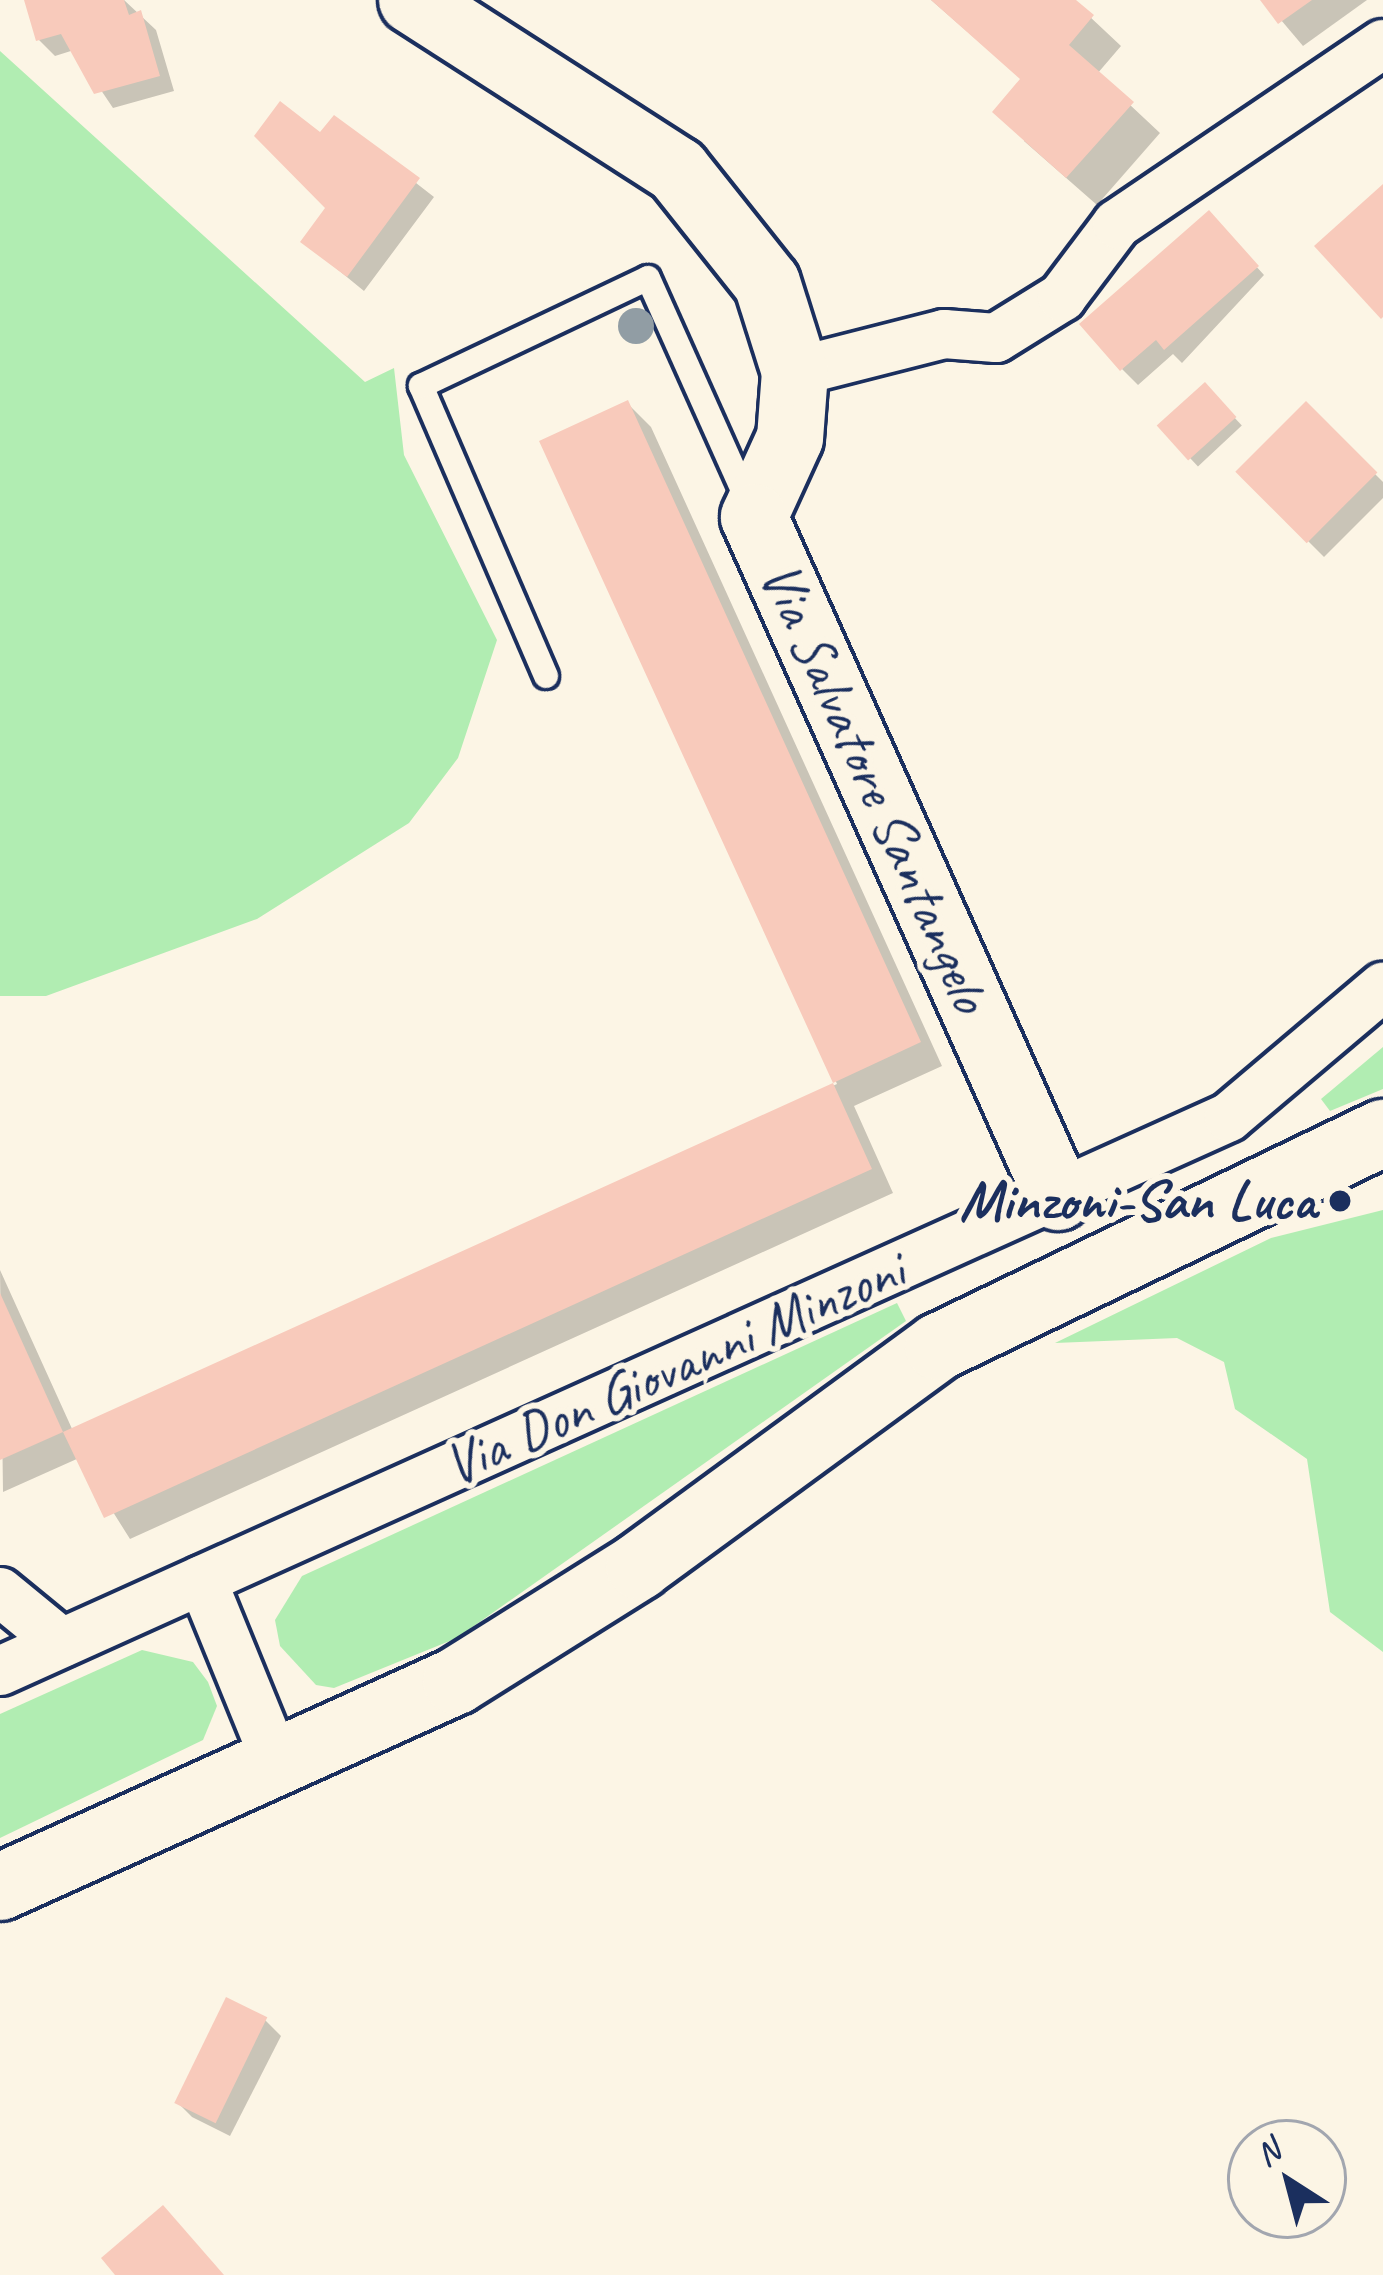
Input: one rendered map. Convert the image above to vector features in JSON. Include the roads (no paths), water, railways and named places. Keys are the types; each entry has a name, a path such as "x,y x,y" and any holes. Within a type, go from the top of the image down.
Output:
{"main road":[{"path":"412,0 677,170 766,283 795,372"},
{"name":"Via Salvatore Santangelo","path":"795,372 790,439 754,517 1058,1196"},
{"name":"Via Don Giovanni Minzoni","path":"0,1887 278,1766 456,1681 639,1566 938,1347 1370,1144"}],"street":[{"path":"795,372 944,334 996,338 1062,297 1117,224 1383,44"},
{"name":"Via Don Giovanni Minzoni","path":"0,1671 1228,1117 1383,986"},
{"path":"202,1580 278,1766"},
{"path":"0,1592 62,1643"}],"lane":[{"path":"546,676 421,386 648,278 754,517"}],"place":[{"name":"Minzoni-San Luca","path":"1340,1201"}]}
